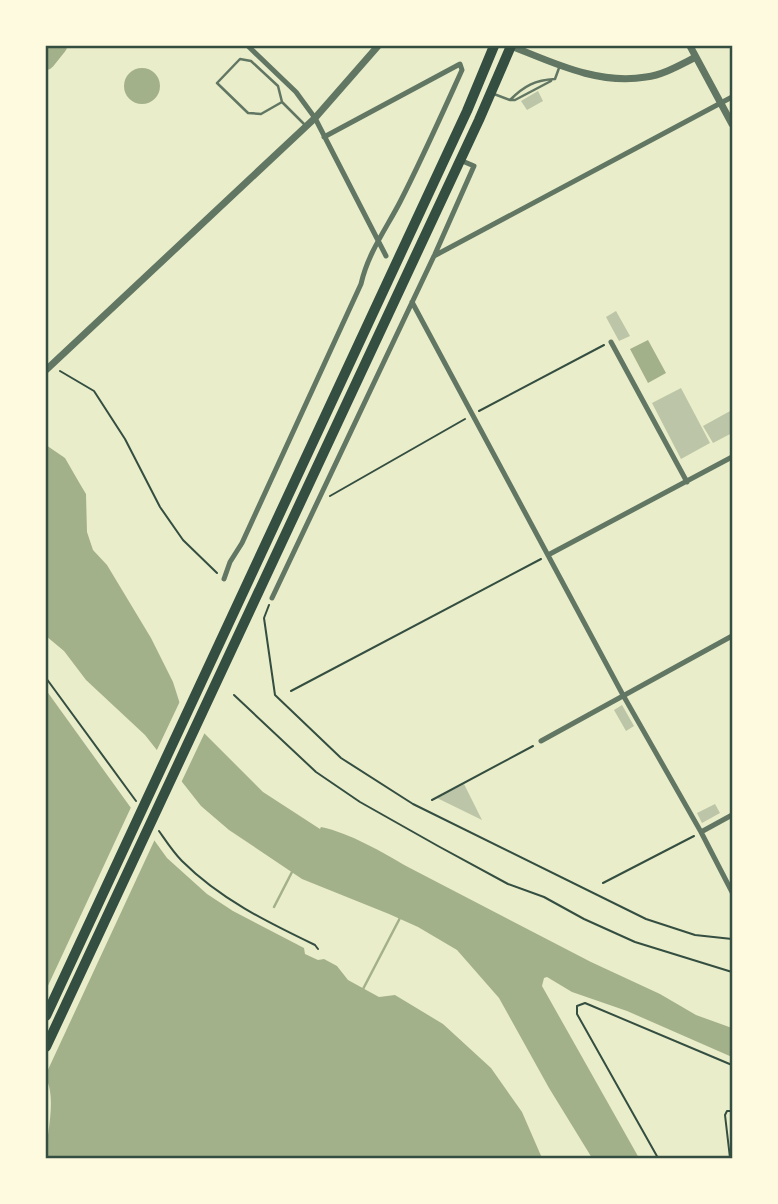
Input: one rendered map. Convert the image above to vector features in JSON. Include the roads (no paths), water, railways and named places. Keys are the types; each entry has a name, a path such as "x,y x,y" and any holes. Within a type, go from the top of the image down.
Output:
{"highway":[{"path":"46,1016 467,111 494,46"},
{"path":"46,1047 492,93 511,46"}],"street":[{"path":"248,46 296,92 315,118 386,256"},
{"path":"47,368 307,126 378,46"},
{"path":"511,46 600,77 624,79 658,74 696,57"},
{"path":"691,46 733,124"},
{"path":"224,579 361,284 377,241 402,198 457,82 462,70 460,64 324,137"},
{"path":"434,256 733,97"},
{"path":"272,598 319,503 474,166 460,160"},
{"path":"412,302 623,695 733,892"},
{"path":"611,342 687,482"},
{"path":"548,555 733,457"},
{"path":"541,741 733,636"},
{"path":"701,832 733,815"}],"lane":[{"path":"282,102 261,114 248,113 217,83 240,59 251,61 278,86 282,102 307,126"},
{"path":"492,93 515,100 555,79 561,65"},
{"path":"510,100 538,80 555,79"}],"waterway":[{"path":"46,61 58,46"},
{"path":"274,907 292,872"},
{"path":"362,991 401,916"}]}
